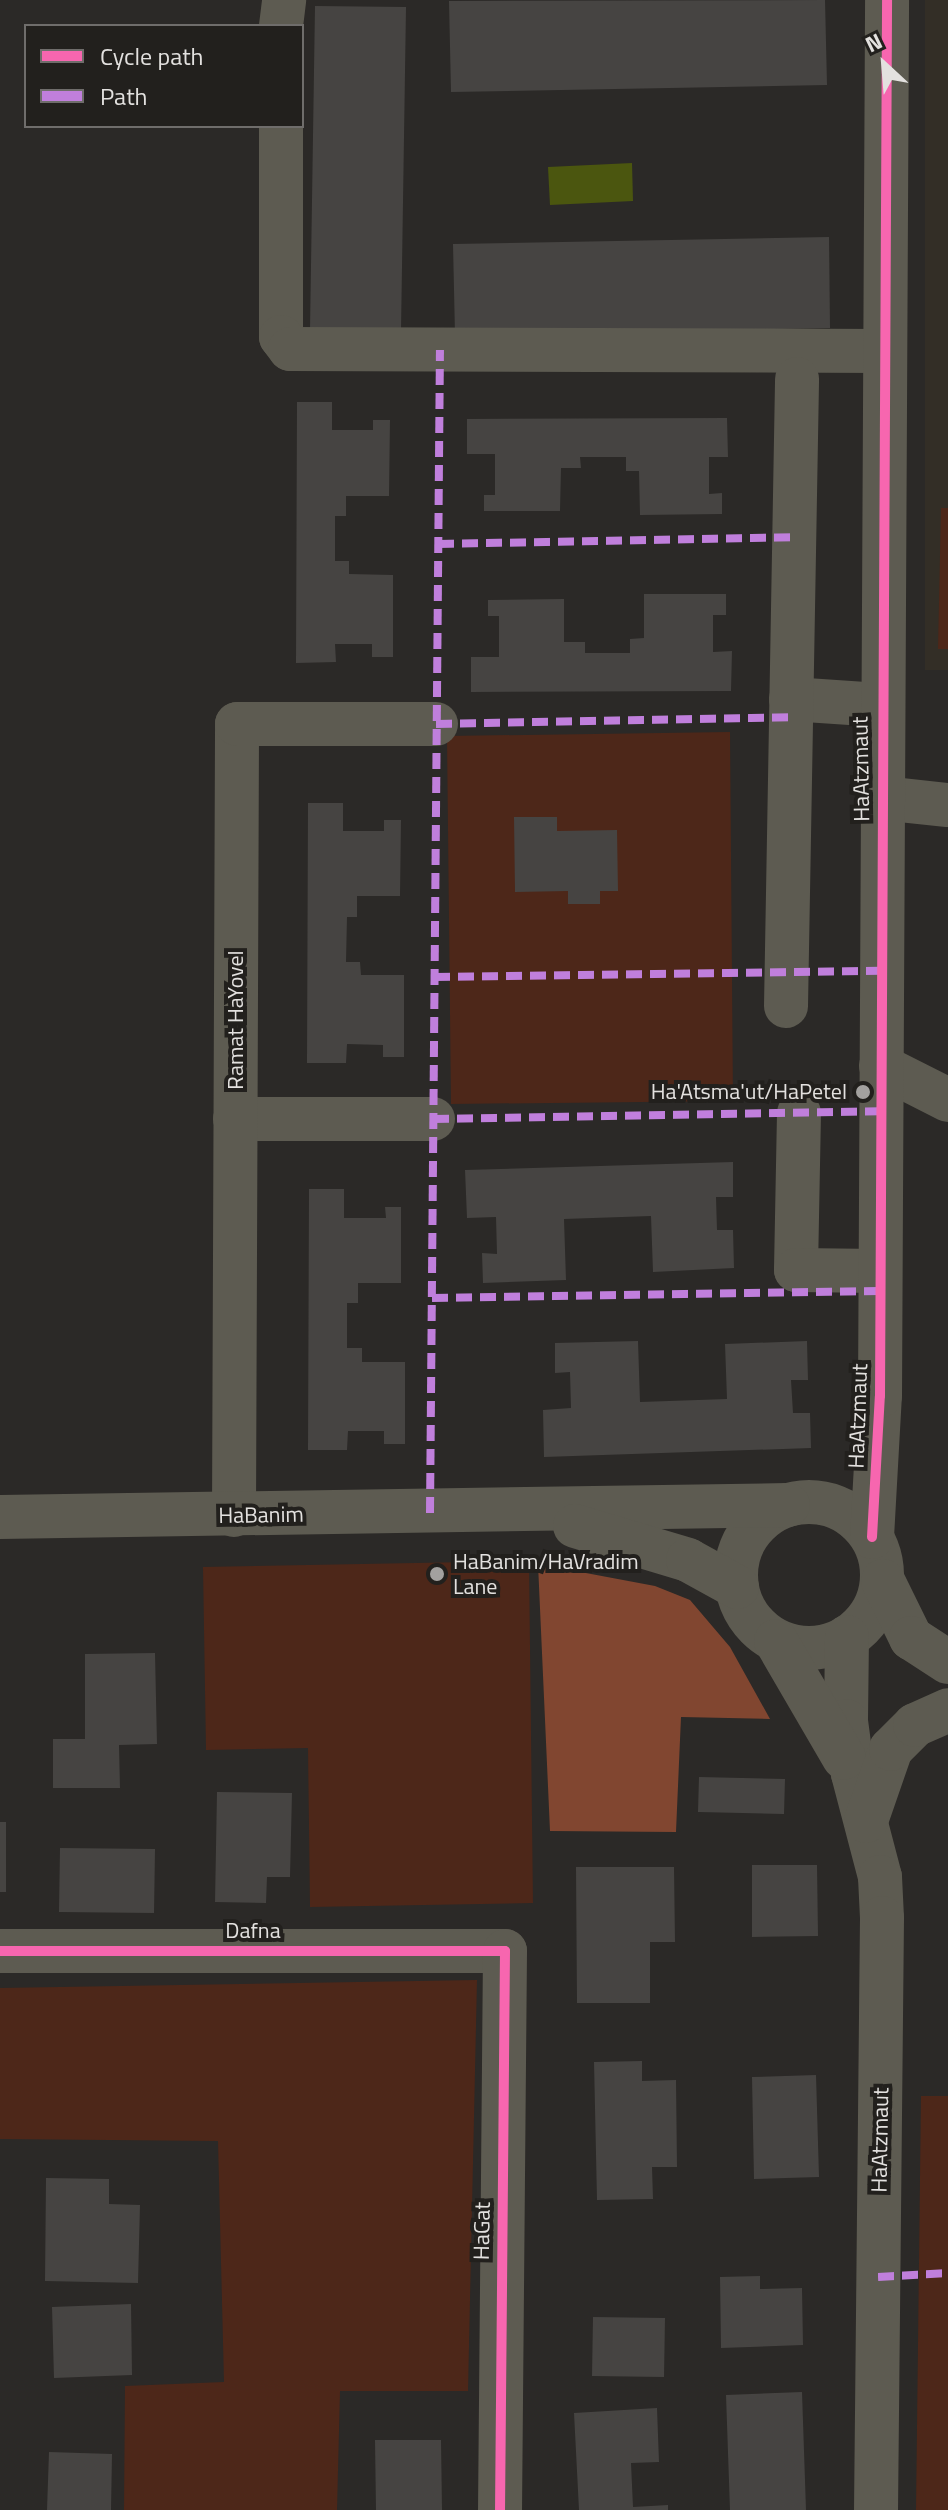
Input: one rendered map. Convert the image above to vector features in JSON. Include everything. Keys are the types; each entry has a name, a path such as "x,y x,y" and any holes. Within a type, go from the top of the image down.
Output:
{"street":[{"path":"281,24 284,0"},
{"name":"HaAtzmaut","path":"872,1537 880,1396 880,705 887,0"},
{"path":"281,128 281,337 290,349 884,351"},
{"path":"786,1006 797,379"},
{"path":"791,699 880,705"},
{"name":"Ramat HaYovel","path":"234,1515 237,724 436,724"},
{"path":"882,798 948,805"},
{"path":"881,1066 948,1100"},
{"path":"799,1113 796,1270 880,1271"},
{"path":"235,1119 433,1119"},
{"name":"HaAtzmaut","path":"803,1504 842,1480 880,1396"},
{"path":"883,1581 877,1604 851,1634 817,1648 776,1641 744,1609 737,1587 737,1562 746,1538 762,1518 803,1504 857,1519 872,1537 883,1581 911,1638 948,1662"},
{"name":"HaBanim","path":"0,1517 523,1512 803,1504"},
{"name":"HaBanim","path":"523,1512 675,1555 737,1587"},
{"path":"851,1634 948,1679"},
{"name":"HaAtzmaut","path":"851,1634 846,1721 853,1774 880,1877 882,1918 876,2510"},
{"name":"HaAtzmaut","path":"776,1641 853,1774"},
{"path":"866,1821 891,1749 915,1725 948,1710"},
{"name":"Dafna","path":"0,1951 505,1951"},
{"name":"HaGat","path":"500,2510 505,1951"}],"shaded area":[{"path":"925,0 948,0 948,670 925,670"},
{"path":"632,163 633,201 550,205 548,167"},
{"path":"941,508 948,508 948,649 938,649"},
{"path":"730,732 733,1101 451,1104 447,736"},
{"path":"529,1561 533,1903 310,1907 308,1748 206,1750 203,1567"},
{"path":"538,1564 655,1586 690,1600 730,1647 770,1719 681,1717 676,1832 550,1831"},
{"path":"477,1980 468,2391 340,2391 337,2510 124,2510 125,2386 224,2382 218,2141 0,2139 0,1988"},
{"path":"921,2096 948,2096 948,2510 916,2510"}],"building":[{"path":"825,0 827,85 451,92 449,1"},
{"path":"315,6 406,7 401,331 310,330"},
{"path":"829,237 830,328 455,335 453,244"},
{"path":"297,402 332,402 332,430 373,430 373,420 390,420 389,496 346,496 346,516 335,516 335,561 349,561 349,574 393,575 393,657 372,657 372,644 335,644 336,662 296,663"},
{"path":"727,418 728,457 709,457 709,494 722,493 722,514 640,515 639,471 626,471 626,457 580,457 581,468 561,468 560,511 484,511 484,495 495,495 495,454 467,454 467,419"},
{"path":"644,594 726,594 726,615 713,615 713,652 732,651 731,691 471,692 471,657 499,657 499,616 488,616 488,600 564,599 564,642 585,642 585,653 630,653 630,639 644,638"},
{"path":"308,803 343,803 343,831 384,831 384,820 401,820 400,896 357,896 357,917 347,917 346,962 360,962 361,975 404,975 404,1057 383,1057 383,1045 347,1044 346,1063 307,1063"},
{"path":"514,817 557,817 557,831 617,830 618,891 600,891 600,904 568,904 568,891 515,892"},
{"path":"733,1162 733,1197 716,1197 717,1230 733,1230 734,1268 653,1272 651,1216 564,1219 566,1280 483,1283 482,1253 497,1254 496,1217 467,1218 465,1170"},
{"path":"309,1189 344,1189 344,1218 386,1218 385,1207 401,1207 401,1283 358,1283 358,1303 347,1303 347,1348 362,1348 362,1362 405,1362 405,1444 384,1444 384,1431 348,1431 347,1450 308,1450"},
{"path":"638,1341 640,1402 727,1399 725,1344 807,1341 808,1380 791,1380 793,1413 810,1413 811,1448 544,1457 543,1410 571,1408 570,1372 555,1373 555,1343"},
{"path":"155,1653 157,1744 119,1745 120,1788 53,1788 53,1739 85,1739 85,1654"},
{"path":"699,1777 785,1779 784,1814 698,1812"},
{"path":"217,1792 292,1793 290,1877 267,1877 266,1903 215,1902"},
{"path":"0,1822 6,1822 6,1892 0,1892"},
{"path":"60,1848 155,1849 154,1913 59,1912"},
{"path":"752,1865 817,1865 818,1936 752,1937"},
{"path":"576,1867 674,1867 675,1942 650,1942 650,2003 577,2003"},
{"path":"642,2061 642,2081 676,2080 677,2167 652,2167 653,2199 597,2200 594,2062"},
{"path":"816,2075 819,2177 754,2179 752,2077"},
{"path":"46,2178 109,2179 109,2204 140,2205 138,2283 45,2281"},
{"path":"760,2276 760,2289 802,2288 803,2345 721,2348 720,2277"},
{"path":"131,2304 132,2375 54,2378 52,2307"},
{"path":"593,2317 665,2318 664,2377 592,2376"},
{"path":"802,2392 806,2510 730,2510 726,2395"},
{"path":"657,2408 659,2462 631,2463 633,2507 668,2505 668,2510 579,2510 574,2413"},
{"path":"375,2440 441,2440 442,2510 376,2510"},
{"path":"49,2452 112,2454 111,2510 47,2510"}],"marked path":[{"path":"430,1513 440,350"},
{"path":"438,544 794,537"},
{"path":"436,724 791,717"},
{"path":"434,977 881,971"},
{"path":"433,1119 880,1111"},
{"path":"432,1298 880,1291"},
{"path":"878,2277 948,2273"}],"cycle path":[{"path":"872,1537 880,1396 887,0"},
{"path":"0,1951 505,1951 500,2510"}],"place":[{"name":"Ha'Atsma'ut/HaPetel","path":"863,1092"},
{"name":"HaBanim/HaVradim Lane","path":"437,1574"}]}
